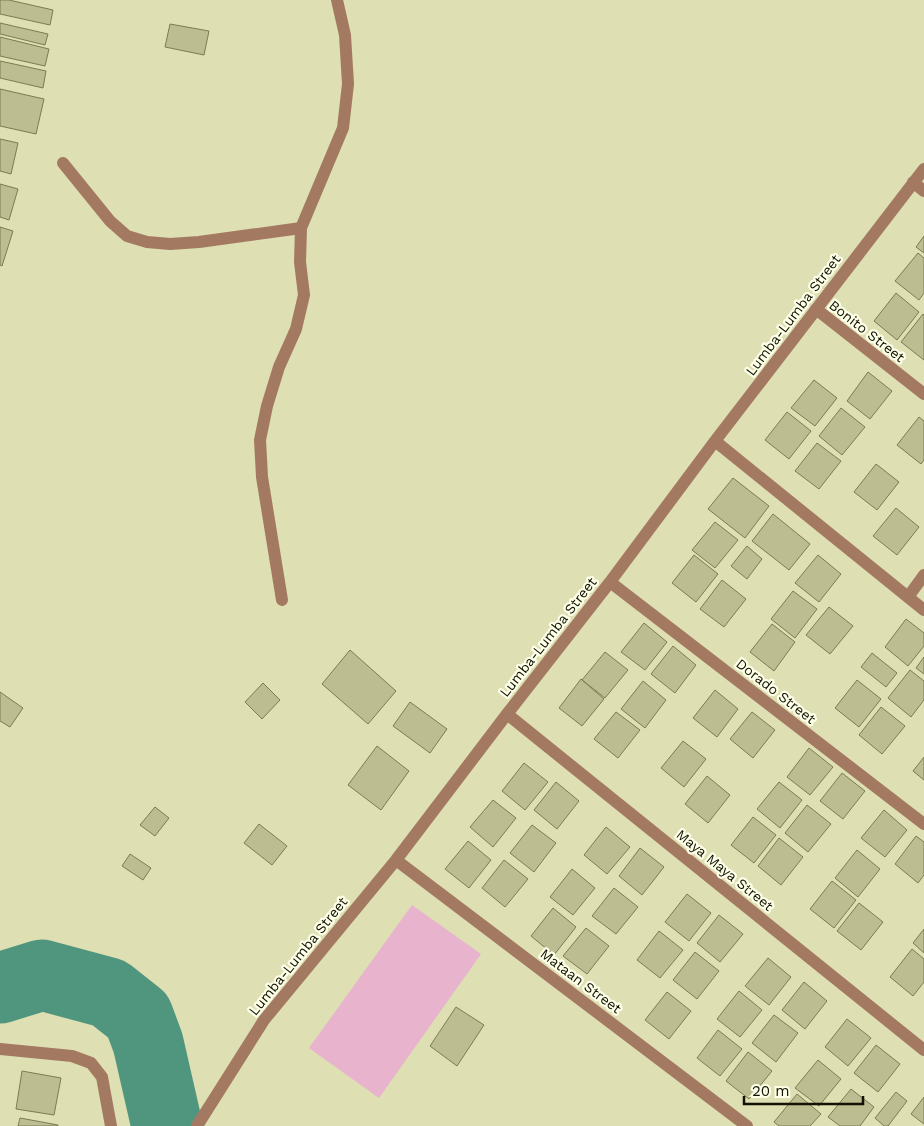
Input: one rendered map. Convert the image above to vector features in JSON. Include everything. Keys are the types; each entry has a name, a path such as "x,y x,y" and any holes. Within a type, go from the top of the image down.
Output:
{"street":[{"path":"282,600 262,477 260,440 267,406 279,367 296,329 304,295 300,262 301,228 343,128 348,84 345,35 337,0"},
{"path":"63,163 110,221 128,236 147,242 170,244 199,242 301,228"},
{"name":"Lumba-Lumba Street","path":"197,1126 264,1020 396,860 924,169"},
{"path":"913,182 924,191"},
{"name":"Bonito Street","path":"816,309 924,394"},
{"path":"715,442 924,610"},
{"path":"908,597 924,575"},
{"name":"Dorado Street","path":"610,582 924,824"},
{"name":"Maya Maya Street","path":"506,714 924,1050"},
{"name":"Mataan Street","path":"396,860 747,1126"},
{"path":"0,1049 72,1056 92,1063 102,1077 110,1126"}],"shaded area":[{"path":"412,905 481,954 379,1098 309,1048"}],"building":[{"path":"0,0 9,0 53,10 50,25 0,14"},
{"path":"0,23 48,34 45,45 0,34"},
{"path":"170,24 209,31 204,55 165,47"},
{"path":"0,37 49,49 45,66 0,56"},
{"path":"0,61 46,71 43,88 0,78"},
{"path":"0,89 44,99 36,134 0,126"},
{"path":"0,139 18,143 11,174 0,171"},
{"path":"0,184 18,189 9,220 0,217"},
{"path":"0,227 13,231 2,266 0,265"},
{"path":"924,236 924,253 916,247"},
{"path":"918,253 924,258 924,293 919,300 895,281"},
{"path":"896,293 919,312 897,340 874,321"},
{"path":"924,315 924,360 901,342"},
{"path":"868,372 892,391 870,419 847,401"},
{"path":"814,380 837,398 815,426 791,408"},
{"path":"841,408 865,427 842,455 819,436"},
{"path":"787,412 811,431 789,459 765,440"},
{"path":"919,417 924,421 924,460 921,464 897,445"},
{"path":"817,443 841,461 819,489 795,471"},
{"path":"876,464 899,482 877,510 854,492"},
{"path":"733,478 769,506 745,538 708,509"},
{"path":"896,508 919,527 897,555 873,536"},
{"path":"773,514 810,544 789,570 752,541"},
{"path":"715,522 738,540 715,568 692,550"},
{"path":"747,546 762,559 747,579 731,566"},
{"path":"694,555 718,574 696,602 672,583"},
{"path":"818,555 841,574 819,602 795,583"},
{"path":"722,580 746,599 724,627 700,609"},
{"path":"793,591 817,609 795,638 771,619"},
{"path":"829,607 853,626 830,654 806,635"},
{"path":"906,619 924,633 924,646 908,666 885,647"},
{"path":"644,623 667,642 645,670 621,652"},
{"path":"772,624 795,642 774,671 750,652"},
{"path":"673,646 696,665 675,693 651,674"},
{"path":"350,650 396,691 368,724 322,684"},
{"path":"605,652 628,670 605,698 582,680"},
{"path":"872,653 897,673 886,687 861,667"},
{"path":"924,657 924,674 916,668"},
{"path":"910,670 924,681 924,700 911,717 888,698"},
{"path":"581,679 604,699 582,726 559,708"},
{"path":"857,680 881,699 859,727 835,708"},
{"path":"643,681 666,700 645,728 621,709"},
{"path":"263,683 280,700 262,719 245,702"},
{"path":"715,690 738,709 717,737 693,718"},
{"path":"0,692 23,708 10,727 0,721"},
{"path":"410,702 447,729 430,753 393,726"},
{"path":"881,707 905,726 882,754 859,735"},
{"path":"616,712 640,730 618,758 594,739"},
{"path":"752,712 775,730 753,758 730,739"},
{"path":"683,741 706,759 684,787 661,768"},
{"path":"377,746 409,771 381,810 348,785"},
{"path":"809,748 833,767 810,795 787,777"},
{"path":"924,757 924,780 913,771"},
{"path":"524,763 548,782 525,810 502,791"},
{"path":"842,773 865,791 843,819 820,801"},
{"path":"707,776 730,795 708,823 685,804"},
{"path":"556,782 579,801 557,829 534,810"},
{"path":"779,782 802,800 780,828 757,809"},
{"path":"493,800 516,818 493,847 470,827"},
{"path":"807,805 831,824 808,852 785,833"},
{"path":"155,807 169,818 155,836 140,825"},
{"path":"884,810 907,830 885,857 861,838"},
{"path":"753,817 776,835 754,863 731,845"},
{"path":"259,824 287,846 272,865 244,843"},
{"path":"532,825 556,843 534,872 510,853"},
{"path":"606,827 630,847 607,874 584,855"},
{"path":"916,836 924,842 924,875 918,883 895,864"},
{"path":"779,838 803,857 781,885 758,866"},
{"path":"468,841 491,860 469,888 445,869"},
{"path":"640,848 664,867 642,895 619,876"},
{"path":"857,850 880,869 858,897 835,878"},
{"path":"130,854 151,868 143,880 122,866"},
{"path":"504,860 528,879 505,907 482,888"},
{"path":"572,869 595,888 573,915 550,897"},
{"path":"832,881 856,900 834,928 810,909"},
{"path":"614,888 638,907 616,934 592,916"},
{"path":"687,894 711,913 689,941 665,922"},
{"path":"859,903 883,922 861,950 837,931"},
{"path":"553,908 576,927 554,955 531,936"},
{"path":"719,915 743,934 720,962 697,943"},
{"path":"586,928 609,946 587,974 563,956"},
{"path":"924,929 924,953 913,943"},
{"path":"659,931 683,950 660,978 637,960"},
{"path":"912,949 924,959 924,982 913,996 890,977"},
{"path":"695,952 719,971 697,999 673,980"},
{"path":"768,958 791,977 769,1005 745,986"},
{"path":"804,982 827,1001 805,1029 782,1010"},
{"path":"739,991 762,1010 740,1037 717,1019"},
{"path":"667,992 691,1011 669,1039 645,1020"},
{"path":"456,1007 484,1025 457,1066 430,1046"},
{"path":"774,1015 798,1033 776,1062 752,1043"},
{"path":"847,1019 871,1038 848,1066 825,1047"},
{"path":"718,1030 742,1049 720,1076 697,1058"},
{"path":"876,1045 900,1064 878,1092 854,1073"},
{"path":"748,1052 772,1071 749,1099 726,1081"},
{"path":"818,1060 841,1079 819,1106 795,1088"},
{"path":"22,1071 61,1078 54,1115 16,1109"},
{"path":"851,1089 874,1107 860,1126 840,1126 828,1117"},
{"path":"896,1092 907,1101 888,1126 884,1126 875,1118"},
{"path":"797,1094 821,1114 810,1126 779,1126 774,1122"},
{"path":"924,1097 924,1124 911,1114"},
{"path":"20,1118 58,1125 58,1126 18,1126"}],"waterway":[{"path":"0,988 42,975 109,993 138,1016 148,1043 167,1126"}]}
